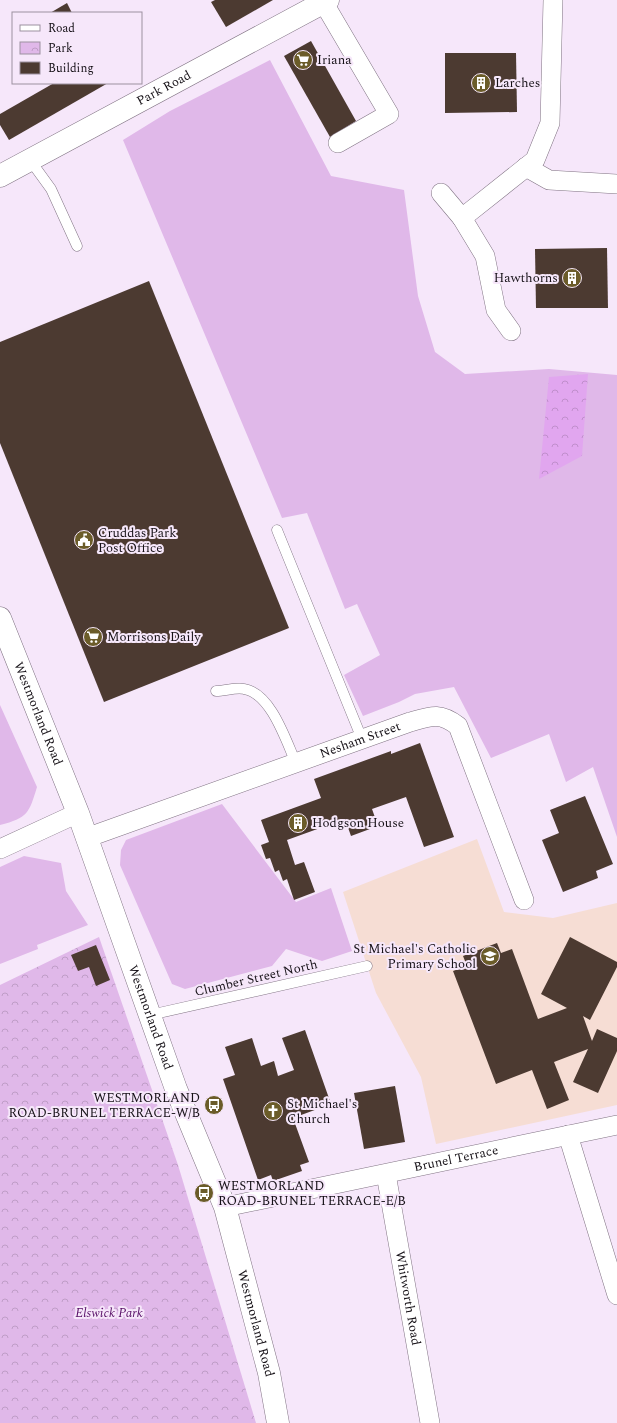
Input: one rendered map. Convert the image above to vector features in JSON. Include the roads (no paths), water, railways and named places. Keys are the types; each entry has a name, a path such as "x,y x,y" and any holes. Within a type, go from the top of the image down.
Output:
{"street":[{"path":"462,218 535,160 550,123 553,0"},
{"path":"325,1 389,114 338,143"},
{"name":"Park Road","path":"0,176 325,1"},
{"path":"526,166 550,180 617,184"},
{"path":"441,193 462,218 485,256 496,310 511,331"},
{"name":"Westmorland Road","path":"0,618 78,813 176,1090 225,1207 270,1374 278,1423"},
{"name":"Nesham Street","path":"86,838 362,739 431,716 447,718 458,726 524,900"},
{"path":"0,848 78,813"},
{"name":"Brunel Terrace","path":"225,1207 617,1125"},
{"path":"568,1135 617,1295"},
{"name":"Whitworth Road","path":"386,1174 430,1423"}],"lane":[{"path":"30,160 51,189 77,246"},
{"path":"277,530 362,739"},
{"path":"216,691 244,689 261,697 270,708 296,763"},
{"name":"Clumber Street North","path":"150,1015 367,966"}],"place":[{"name":"Iriana","path":"303,60"},
{"name":"Larches","path":"481,83"},
{"name":"Hawthorns","path":"572,278"},
{"name":"Cruddas Park Post Office","path":"84,540"},
{"name":"Morrisons Daily","path":"93,637"},
{"name":"Hodgson House","path":"298,823"},
{"name":"St Michael's Catholic Primary School","path":"490,956"},
{"name":"WESTMORLAND ROAD-BRUNEL TERRACE-W/B","path":"214,1105"},
{"name":"St Michael's Church","path":"273,1111"},
{"name":"WESTMORLAND ROAD-BRUNEL TERRACE-E/B","path":"204,1193"}],"park label":[{"name":"Elswick Park","path":"109,1313"}]}
